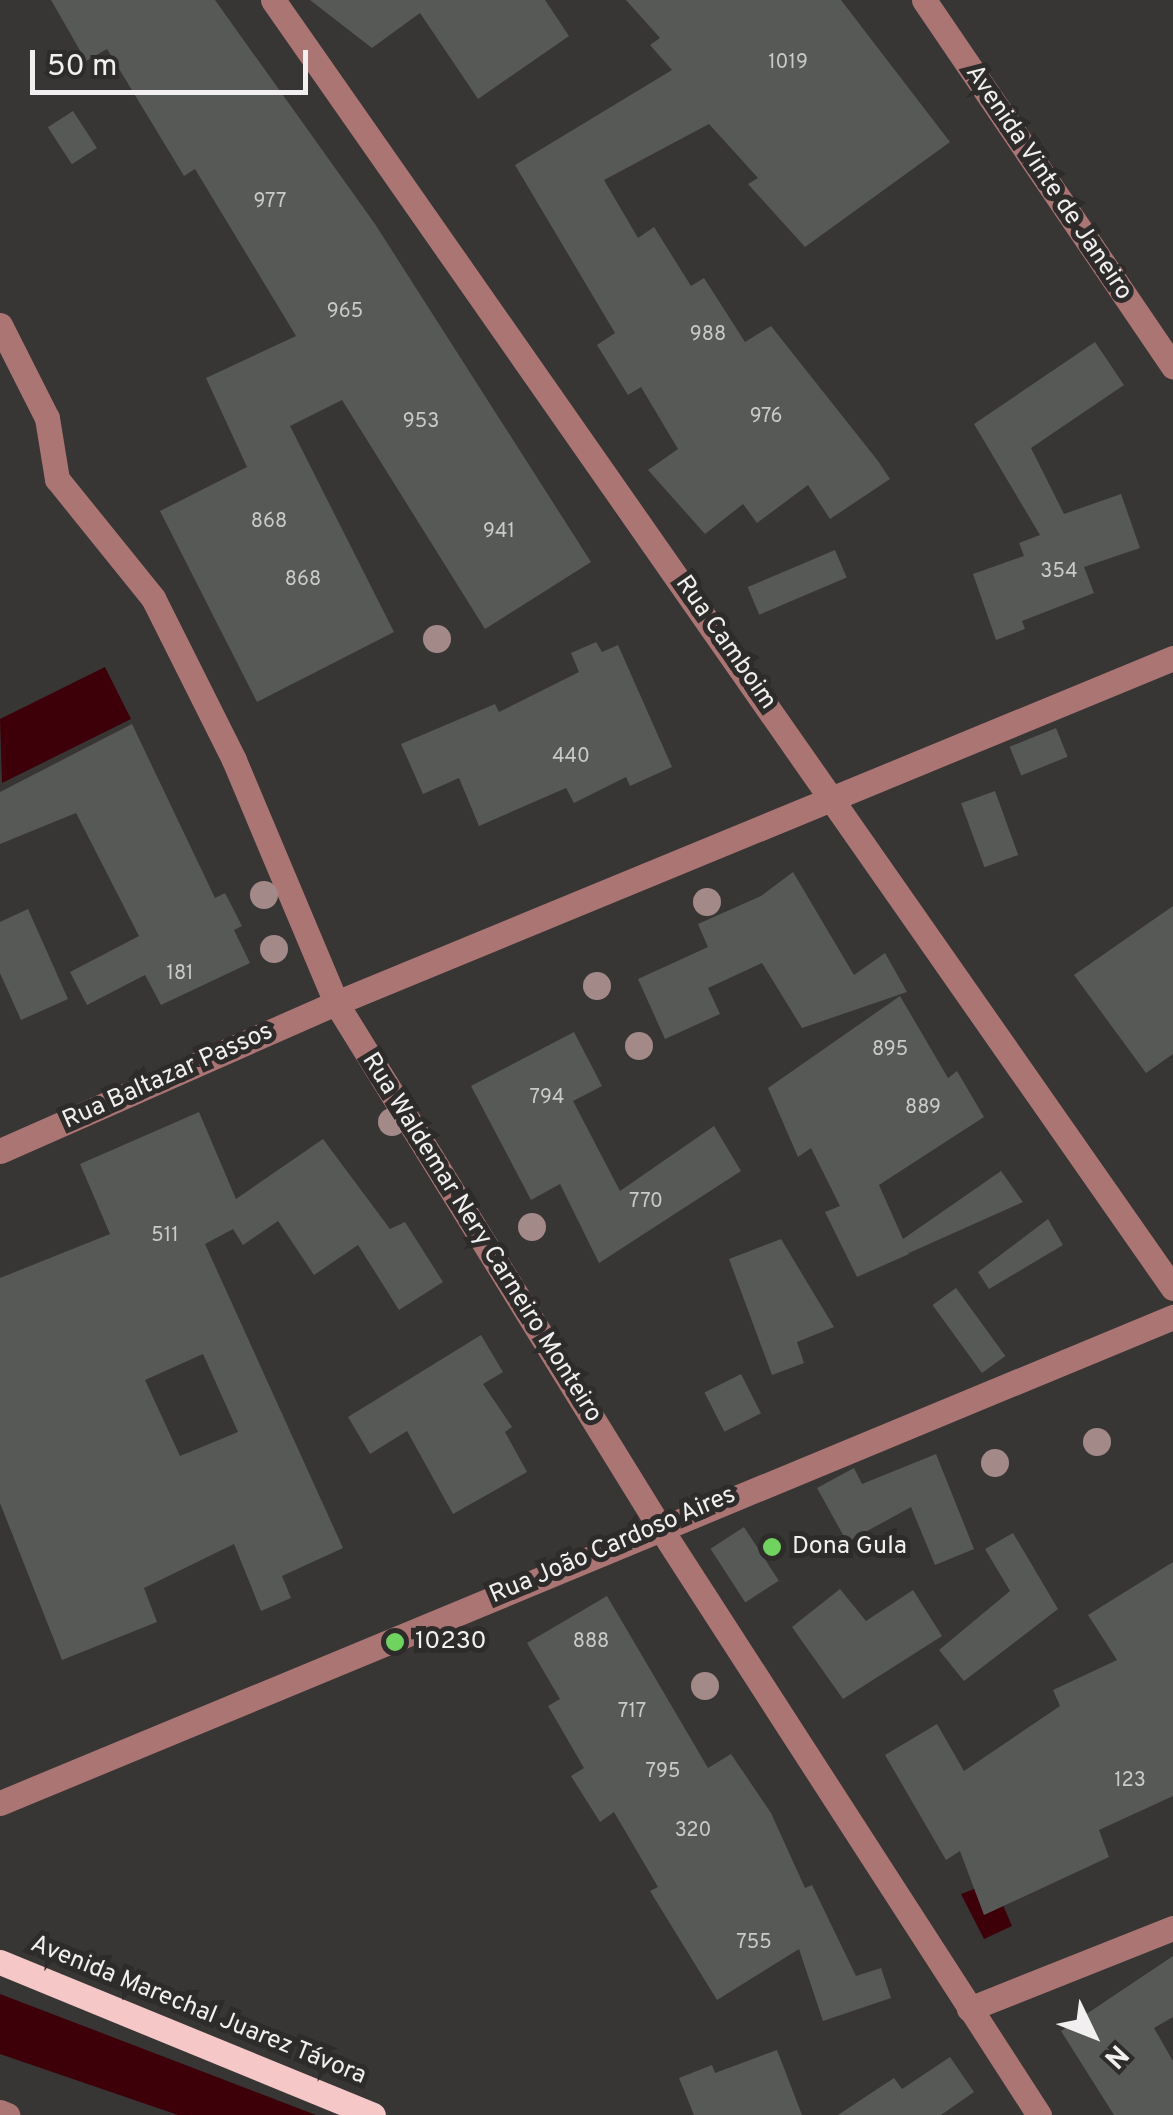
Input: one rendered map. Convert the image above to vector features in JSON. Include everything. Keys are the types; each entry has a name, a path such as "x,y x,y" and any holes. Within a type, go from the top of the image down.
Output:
{"main road":[{"name":"Avenida Marechal Juarez Távora","path":"0,1962 374,2115"}],"street":[{"name":"Rua Camboim","path":"273,0 1173,1288"},
{"name":"Avenida Vinte de Janeiro","path":"924,0 1173,366"},
{"name":"Rua Waldemar Nery Carneiro Monteiro","path":"0,325 48,418 57,480 153,598 234,760 336,1003 659,1526 1039,2115"},
{"name":"Rua Baltazar Passos","path":"0,1151 336,1003 1173,658"},
{"name":"Rua João Cardoso Aires","path":"0,1802 659,1526 1173,1317"},
{"path":"969,2009 1173,1928"}],"shaded area":[{"path":"105,667 131,719 2,783 0,719"},
{"path":"993,1882 1012,1926 984,1939 961,1894"},
{"path":"0,1994 316,2115 178,2115 0,2054"}],"building":[{"path":"51,0 215,0 375,224 591,562 485,629 342,400 290,426 394,632 257,702 160,511 247,467 206,378 296,336 195,169 184,176 107,49 86,61"},
{"path":"310,0 545,0 569,36 478,99 420,13 372,48"},
{"path":"626,0 841,0 950,142 805,247 748,184 758,178 709,124 604,180 638,238 654,227 691,286 704,278 745,342 771,326 890,479 830,519 808,485 757,523 743,504 705,534 648,470 678,449 641,387 628,395 597,345 615,333 515,165 672,70 650,45 660,38"},
{"path":"73,111 97,148 72,164 48,127"},
{"path":"1095,342 1124,385 1031,448 1064,514 1121,494 1140,548 1084,567 1094,593 1022,621 1025,629 996,640 973,574 1024,556 1019,543 1040,535 974,424"},
{"path":"835,550 847,578 759,615 748,587"},
{"path":"596,642 602,652 618,645 672,767 630,786 626,777 574,803 566,788 479,826 459,778 423,794 401,744 495,704 499,712 579,672 571,653"},
{"path":"132,724 215,898 225,893 242,926 234,930 250,963 161,1005 145,975 87,1005 70,972 139,936 76,813 0,844 0,792"},
{"path":"1056,728 1068,757 1021,775 1010,747"},
{"path":"995,791 1018,855 984,867 961,803"},
{"path":"793,872 854,975 885,953 907,992 802,1028 762,963 708,988 720,1014 665,1039 638,979 708,947 698,924 761,896"},
{"path":"1173,906 1173,1054 1146,1073 1074,975"},
{"path":"28,909 68,999 21,1020 0,973 0,922"},
{"path":"900,996 948,1078 957,1071 984,1117 879,1185 903,1239 1001,1171 1023,1202 909,1253 907,1249 909,1254 857,1277 825,1212 840,1206 811,1148 798,1157 768,1088"},
{"path":"574,1032 602,1086 573,1101 620,1191 714,1126 741,1171 599,1263 560,1184 531,1200 471,1086"},
{"path":"199,1112 236,1199 323,1139 390,1229 405,1222 443,1282 399,1310 358,1245 314,1275 278,1221 243,1245 233,1229 205,1244 343,1548 282,1576 291,1598 261,1611 234,1544 144,1588 157,1622 62,1660 0,1503 0,1278 110,1234 80,1164","holes":["203,1354 238,1432 180,1456 145,1380"]},
{"path":"1048,1219 1063,1245 989,1289 978,1272"},
{"path":"781,1239 834,1327 797,1342 804,1363 772,1375 729,1259"},
{"path":"956,1288 1005,1356 982,1373 933,1305"},
{"path":"481,1335 503,1372 483,1384 512,1427 505,1432 527,1472 453,1514 407,1431 370,1454 348,1417"},
{"path":"741,1374 761,1413 724,1432 704,1393"},
{"path":"936,1454 974,1549 935,1565 911,1507 847,1542 817,1488 854,1468 862,1484"},
{"path":"744,1527 779,1581 745,1602 710,1549"},
{"path":"1013,1533 1058,1609 964,1681 939,1650 1010,1591 985,1549"},
{"path":"1173,1562 1173,1796 1099,1830 1109,1857 984,1915 960,1851 946,1860 885,1755 937,1724 964,1771 1060,1706 1053,1690 1117,1660 1088,1615"},
{"path":"840,1589 866,1621 913,1590 942,1636 843,1699 792,1627"},
{"path":"607,1596 708,1768 731,1754 771,1813 805,1888 812,1885 856,1976 881,1968 891,1998 823,2021 799,1949 717,2000 650,1891 658,1887 614,1812 600,1822 571,1776 584,1768 548,1706 560,1699 527,1643"},
{"path":"1173,1956 1173,2017 1154,2028 1173,2061 1173,2115 1114,2115 1061,2031"},
{"path":"777,2050 802,2115 694,2115 679,2078 712,2065 715,2073"},
{"path":"950,2057 974,2092 941,2115 838,2115 894,2078 902,2089"}],"place":[{"name":"Dona Gula","path":"772,1547"},
{"name":"10230","path":"395,1642"}]}
